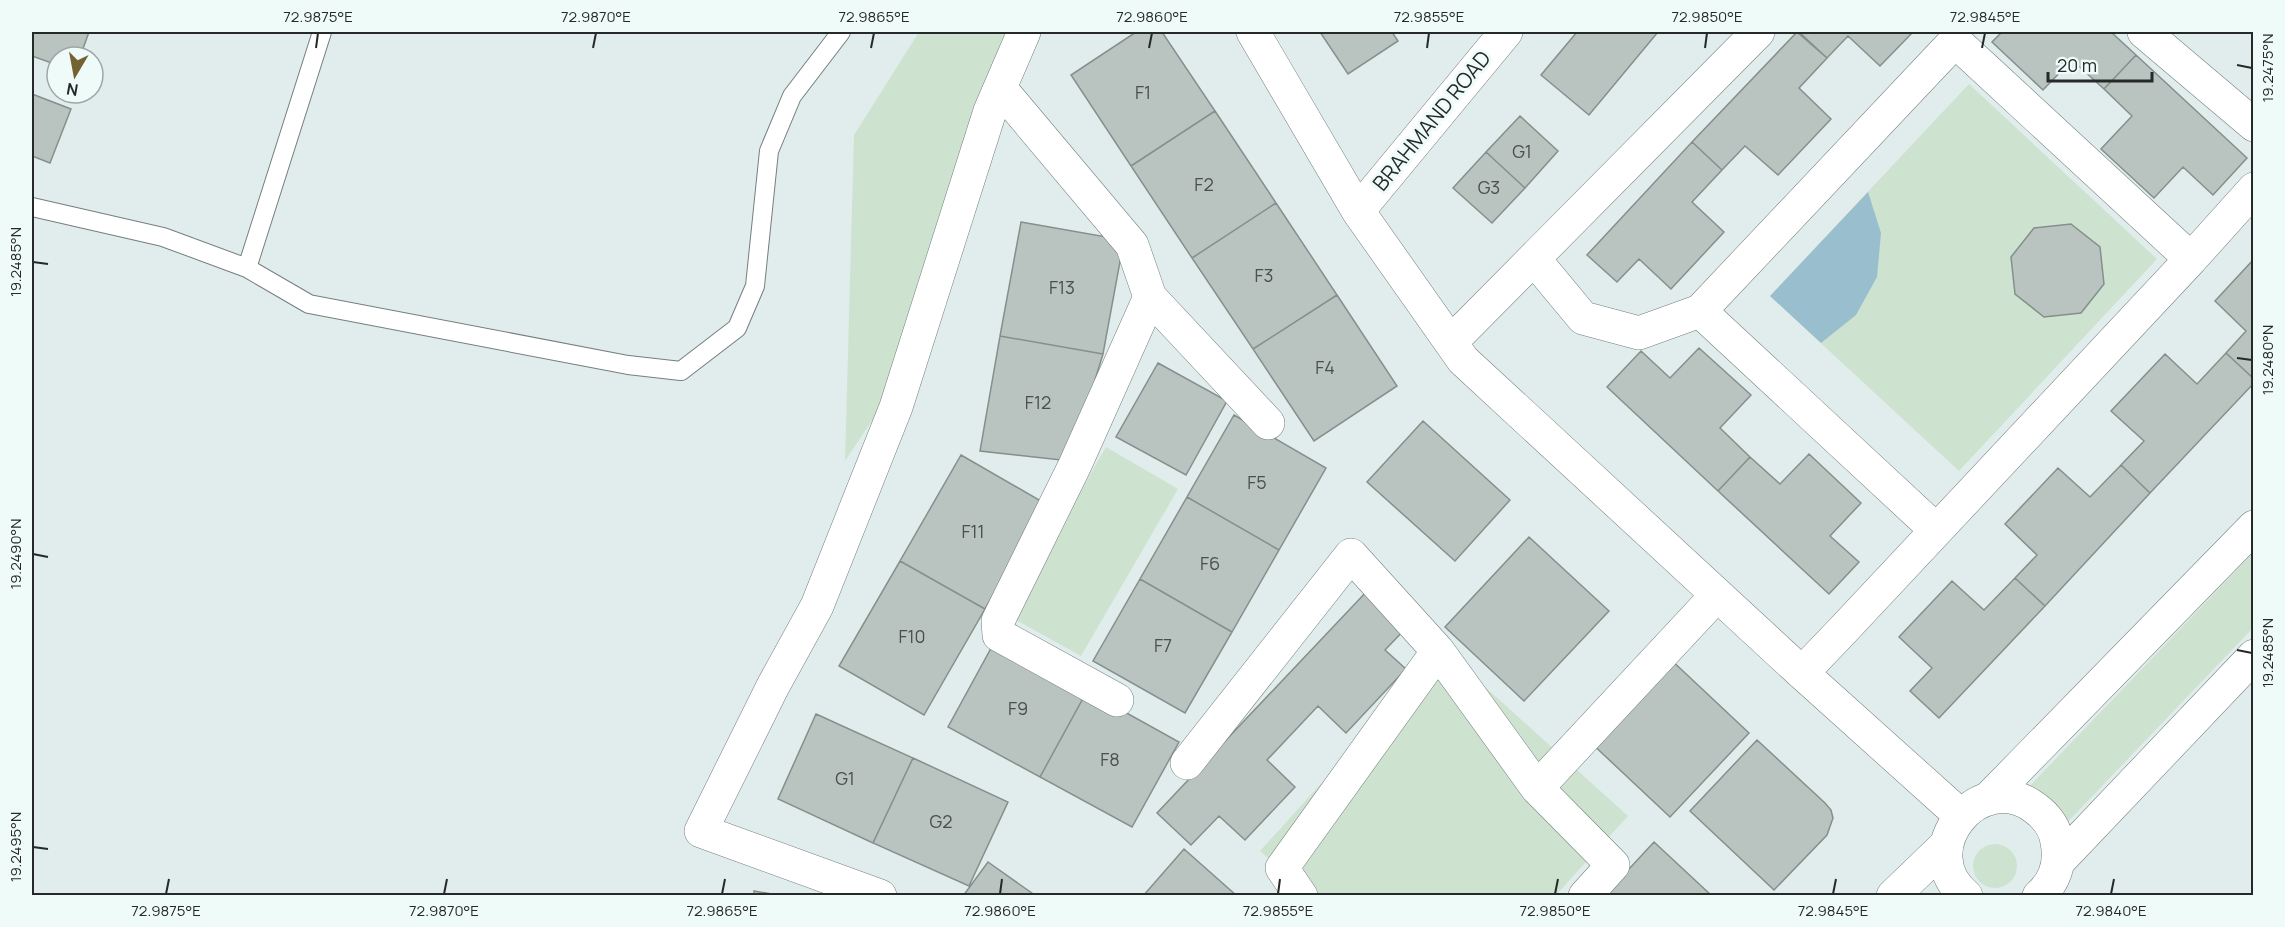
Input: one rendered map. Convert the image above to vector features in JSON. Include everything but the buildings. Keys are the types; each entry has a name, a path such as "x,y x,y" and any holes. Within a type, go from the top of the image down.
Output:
{"street":[{"path":"880,896 701,831 772,686 817,606 896,407 990,111 1024,32"},
{"path":"1253,32 1358,211 1463,360 1802,673 1974,807"},
{"name":"BRAHMAND ROAD","path":"1358,211 1506,32"},
{"path":"1451,342 1758,32"},
{"path":"2145,32 2253,125"},
{"path":"1534,259 1583,318 1639,333 1701,311 1955,40 2191,259"},
{"path":"1000,88 1132,245 1150,297 1268,423"},
{"path":"1802,673 2191,259 2253,189"},
{"path":"1118,700 999,635 998,621 1075,465 1150,297"},
{"path":"1701,311 1936,530"},
{"path":"1966,896 1959,890 1951,876 1946,861 1946,845 1951,829 2253,527"},
{"path":"1187,763 1351,555 1438,651 1537,788 1613,865 1585,896"},
{"path":"1537,788 1717,595"},
{"path":"1301,896 1282,868 1438,651"},
{"path":"2058,862 2253,656"},
{"path":"1974,807 2003,797 2018,799 2043,814 2056,837 2058,862 2054,877 2039,896"},
{"path":"1893,896 1946,845"}],"lane":[{"path":"247,268 322,32"},
{"path":"32,207 163,237 247,268 309,304 628,365 681,371 737,328 755,286 769,151 792,96 841,32"}],"green space":[{"path":"919,32 1015,32 883,404 845,461 854,135"},
{"path":"1969,84 2157,259 1959,471 1770,296"},
{"path":"1106,447 1178,489 1081,656 1009,616"},
{"path":"2253,553 2253,628 2061,829 2023,793"},
{"path":"1443,649 1628,816 1556,895 1310,895 1260,851"},
{"path":"1995,844 2004,845 2011,850 2016,857 2016,875 2011,882 2004,887 1995,888 1986,887 1979,882 1974,875 1973,866 1974,857 1979,850 1986,845"}],"water":[{"path":"1868,192 1881,233 1877,277 1856,315 1821,343 1770,296"}]}
